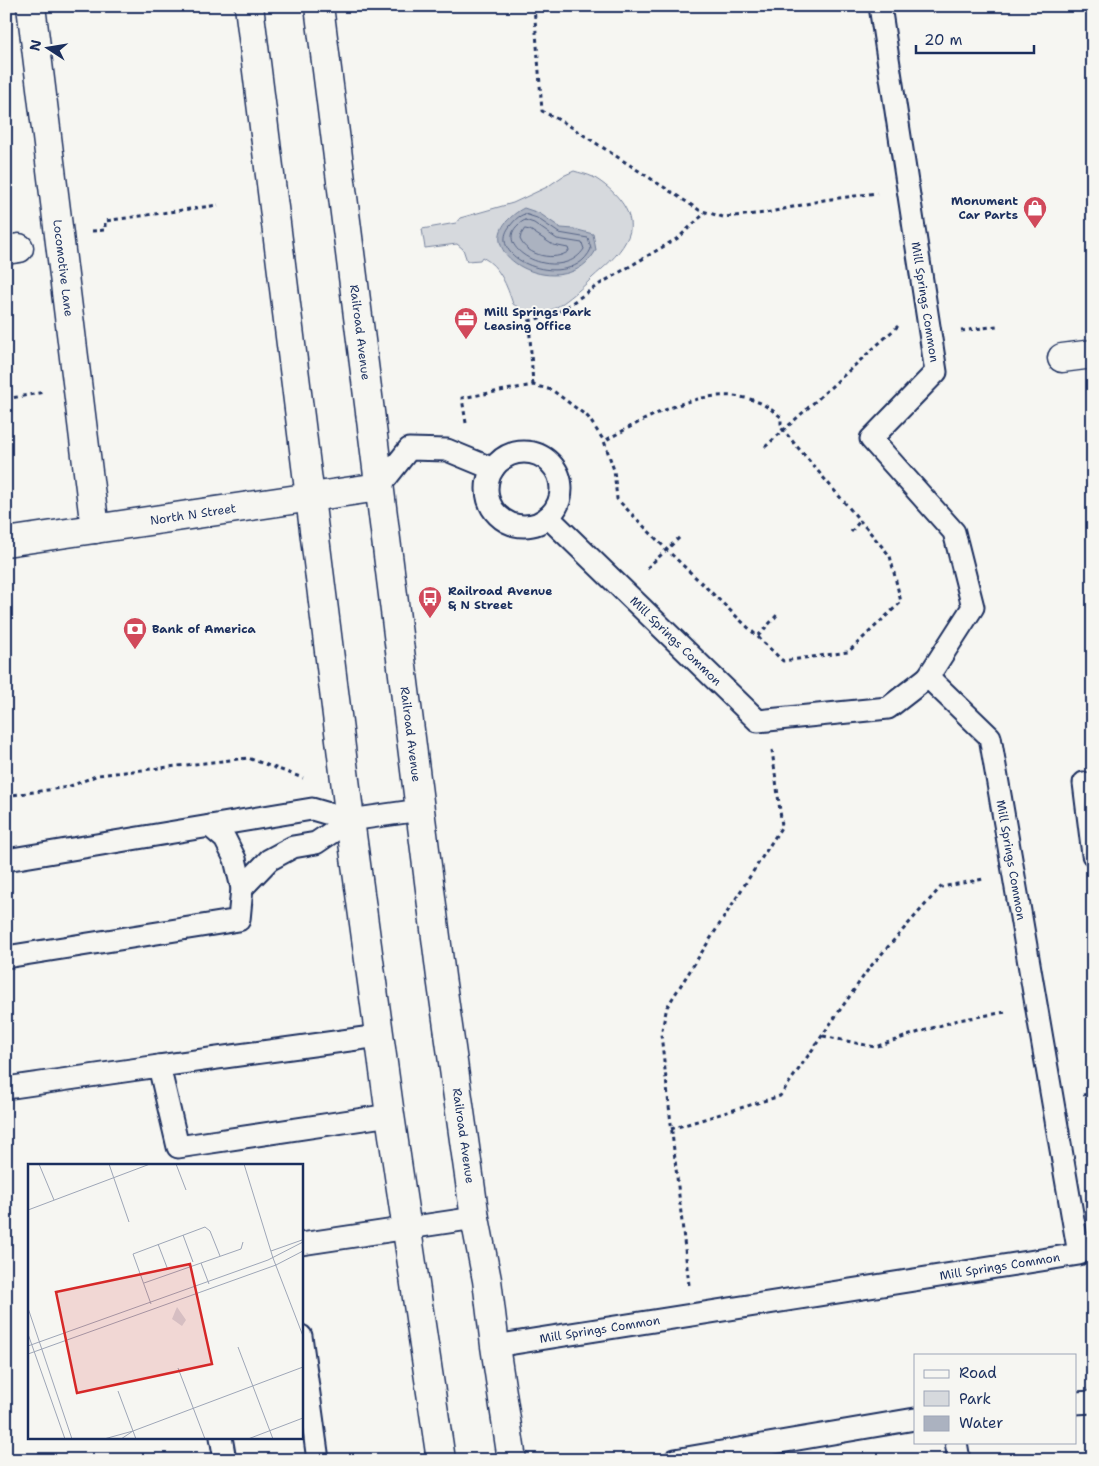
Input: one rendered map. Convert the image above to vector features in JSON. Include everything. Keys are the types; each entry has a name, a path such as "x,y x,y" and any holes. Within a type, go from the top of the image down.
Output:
{"main road":[{"name":"Locomotive Lane","path":"30,6 94,529"},
{"path":"249,6 350,820 406,1228 441,1460"},
{"name":"Railroad Avenue","path":"319,6 442,986 475,1218 487,1280 512,1460"},
{"path":"1062,358 1093,354"},
{"name":"North N Street","path":"6,542 379,486"}],"lane":[{"name":"Mill Springs Common","path":"548,517 758,721 888,708 928,677 973,607 954,532 871,439 936,372 880,6"},
{"path":"379,486 409,449 447,450 493,469"},
{"path":"525,451 538,454 549,460 557,470 561,482 561,495 556,507 548,517 538,523 527,526 516,525 505,520 496,513 490,503 488,492 489,480 493,469 501,459 512,453 525,451"},
{"name":"Mill Springs Common","path":"495,1346 1079,1254 990,737 928,677"},
{"path":"1084,783 1093,856"},
{"path":"6,860 312,809 350,820 420,810"},
{"path":"242,888 269,860 293,847 316,843 350,820"},
{"path":"6,957 239,920 242,888 235,859 226,839 210,826"},
{"path":"6,1088 379,1036"},
{"path":"158,1066 179,1156 390,1115"},
{"path":"302,1244 475,1218"},
{"path":"302,1343 318,1460"},
{"path":"1076,1403 1093,1402"},
{"path":"675,1460 914,1419"},
{"path":"221,1438 225,1460"},
{"path":"956,1444 959,1460"}],"path":[{"path":"539,6 534,7 542,111 564,123 699,210 723,217 766,213 824,200 908,189"},
{"path":"88,232 105,230 105,221 218,205"},
{"path":"533,384 529,321 557,313 598,285 678,238 705,212"},
{"path":"765,447 897,327 928,319"},
{"path":"473,460 462,398 533,384 552,390 588,417 604,440 614,470 617,499 666,550 783,661 848,652 901,602 890,556 783,430 781,427 781,417 759,402 737,397 704,397 663,410 604,440"},
{"path":"6,399 53,391"},
{"path":"850,532 860,521"},
{"path":"622,590 680,537"},
{"path":"758,636 777,615"},
{"path":"692,1316 660,1034 667,1007 782,826 768,720"},
{"path":"6,796 68,787 98,775 248,758 308,780"},
{"path":"671,1129 780,1096 870,967 941,888 1013,874"},
{"path":"823,1036 875,1047 958,1020 1036,1007"}],"green space":[{"path":"574,171 593,177 617,196 628,213 630,232 619,252 610,261 574,294 552,310 535,314 513,304 505,284 494,266 482,257 480,260 467,261 463,249 457,244 425,248 422,229 456,223 460,218 513,203 547,187"}],"water":[{"path":"524,208 539,213 561,228 593,234 596,250 583,266 565,274 547,275 529,270 513,261 503,250 500,236 506,222"}],"place":[{"name":"Monument Car Parts","path":"1035,229"},
{"name":"Mill Springs Park Leasing Office","path":"466,340"},
{"name":"Railroad Avenue & N Street","path":"430,619"},
{"name":"Bank of America","path":"135,650"}]}
